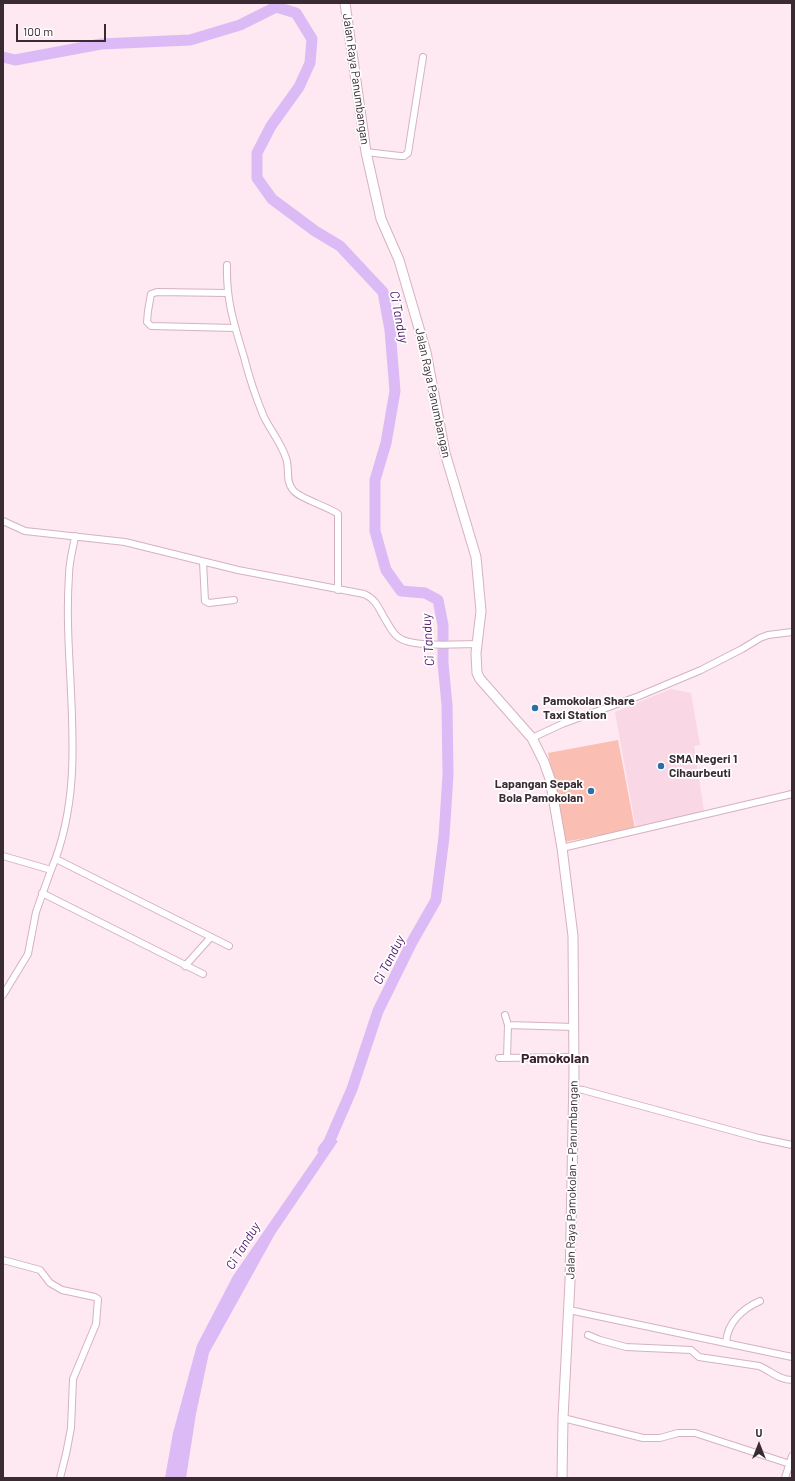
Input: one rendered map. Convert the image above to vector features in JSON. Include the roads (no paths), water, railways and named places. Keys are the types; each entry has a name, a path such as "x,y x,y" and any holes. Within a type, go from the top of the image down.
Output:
{"main road":[{"name":"Jalan Raya Panumbangan","path":"345,3 366,152 381,219 399,260 426,352 445,453 476,557 481,611 477,644"},
{"name":"Jalan Raya Pamokolan - Panumbangan","path":"477,644 476,662 477,673 480,679 532,738 544,762 550,779 562,848 573,936 574,1089 569,1310 563,1418 562,1478"}],"street":[{"path":"366,152 400,156 404,156 408,153 423,57"},
{"path":"227,265 228,292 235,328 264,418 286,458 288,480 293,490 306,498 331,508 338,514 338,590"},
{"path":"228,292 153,293 151,294 148,311 148,322 151,326 235,328"},
{"path":"3,521 25,531 125,542 238,570 364,594 374,599 392,630 398,637 407,642 429,644 477,644"},
{"path":"3,996 28,954 36,912 56,859 68,808 73,749 68,598 69,574 75,536"},
{"path":"203,562 205,601 209,603 234,600"},
{"path":"532,738 562,724 639,696 701,670 760,638 768,635 792,632"},
{"path":"562,848 792,794"},
{"path":"3,856 51,870"},
{"path":"56,859 229,946"},
{"path":"42,893 203,974"},
{"path":"185,966 211,938"},
{"path":"505,1015 508,1025 507,1058"},
{"path":"508,1025 574,1027"},
{"path":"499,1058 574,1057"},
{"path":"574,1089 583,1090 752,1136 792,1145"},
{"path":"3,1260 40,1270 50,1283 62,1290 95,1297 98,1299 96,1324 73,1379 70,1428 60,1478"},
{"path":"726,1343 726,1335 735,1319 744,1311 760,1301"},
{"path":"569,1310 792,1357"},
{"path":"588,1335 626,1347 691,1350 699,1357 759,1366 767,1369 784,1380 792,1380"},
{"path":"563,1418 643,1438 660,1438 678,1433 695,1433 790,1464"},
{"path":"785,1478 792,1456"}],"waterway":[{"name":"Ci Tanduy","path":"3,57 15,60 101,44 190,40 240,25 276,7 296,13 312,39 310,63 299,87 271,126 257,153 257,178 272,199 315,231 340,246 383,292 390,330 395,391 386,443 375,480 375,531 386,570 401,591 425,593 438,600 443,625 443,663 447,705 448,775 444,837 436,900 412,942 378,1011 352,1089 329,1142 323,1150"}],"place":[{"name":"Pamokolan Share Taxi Station","path":"535,708"},
{"name":"SMA Negeri 1 Cihaurbeuti","path":"661,766"},
{"name":"Lapangan Sepak Bola Pamokolan","path":"591,791"}],"district":[{"name":"Pamokolan","path":"555,1058"}]}
